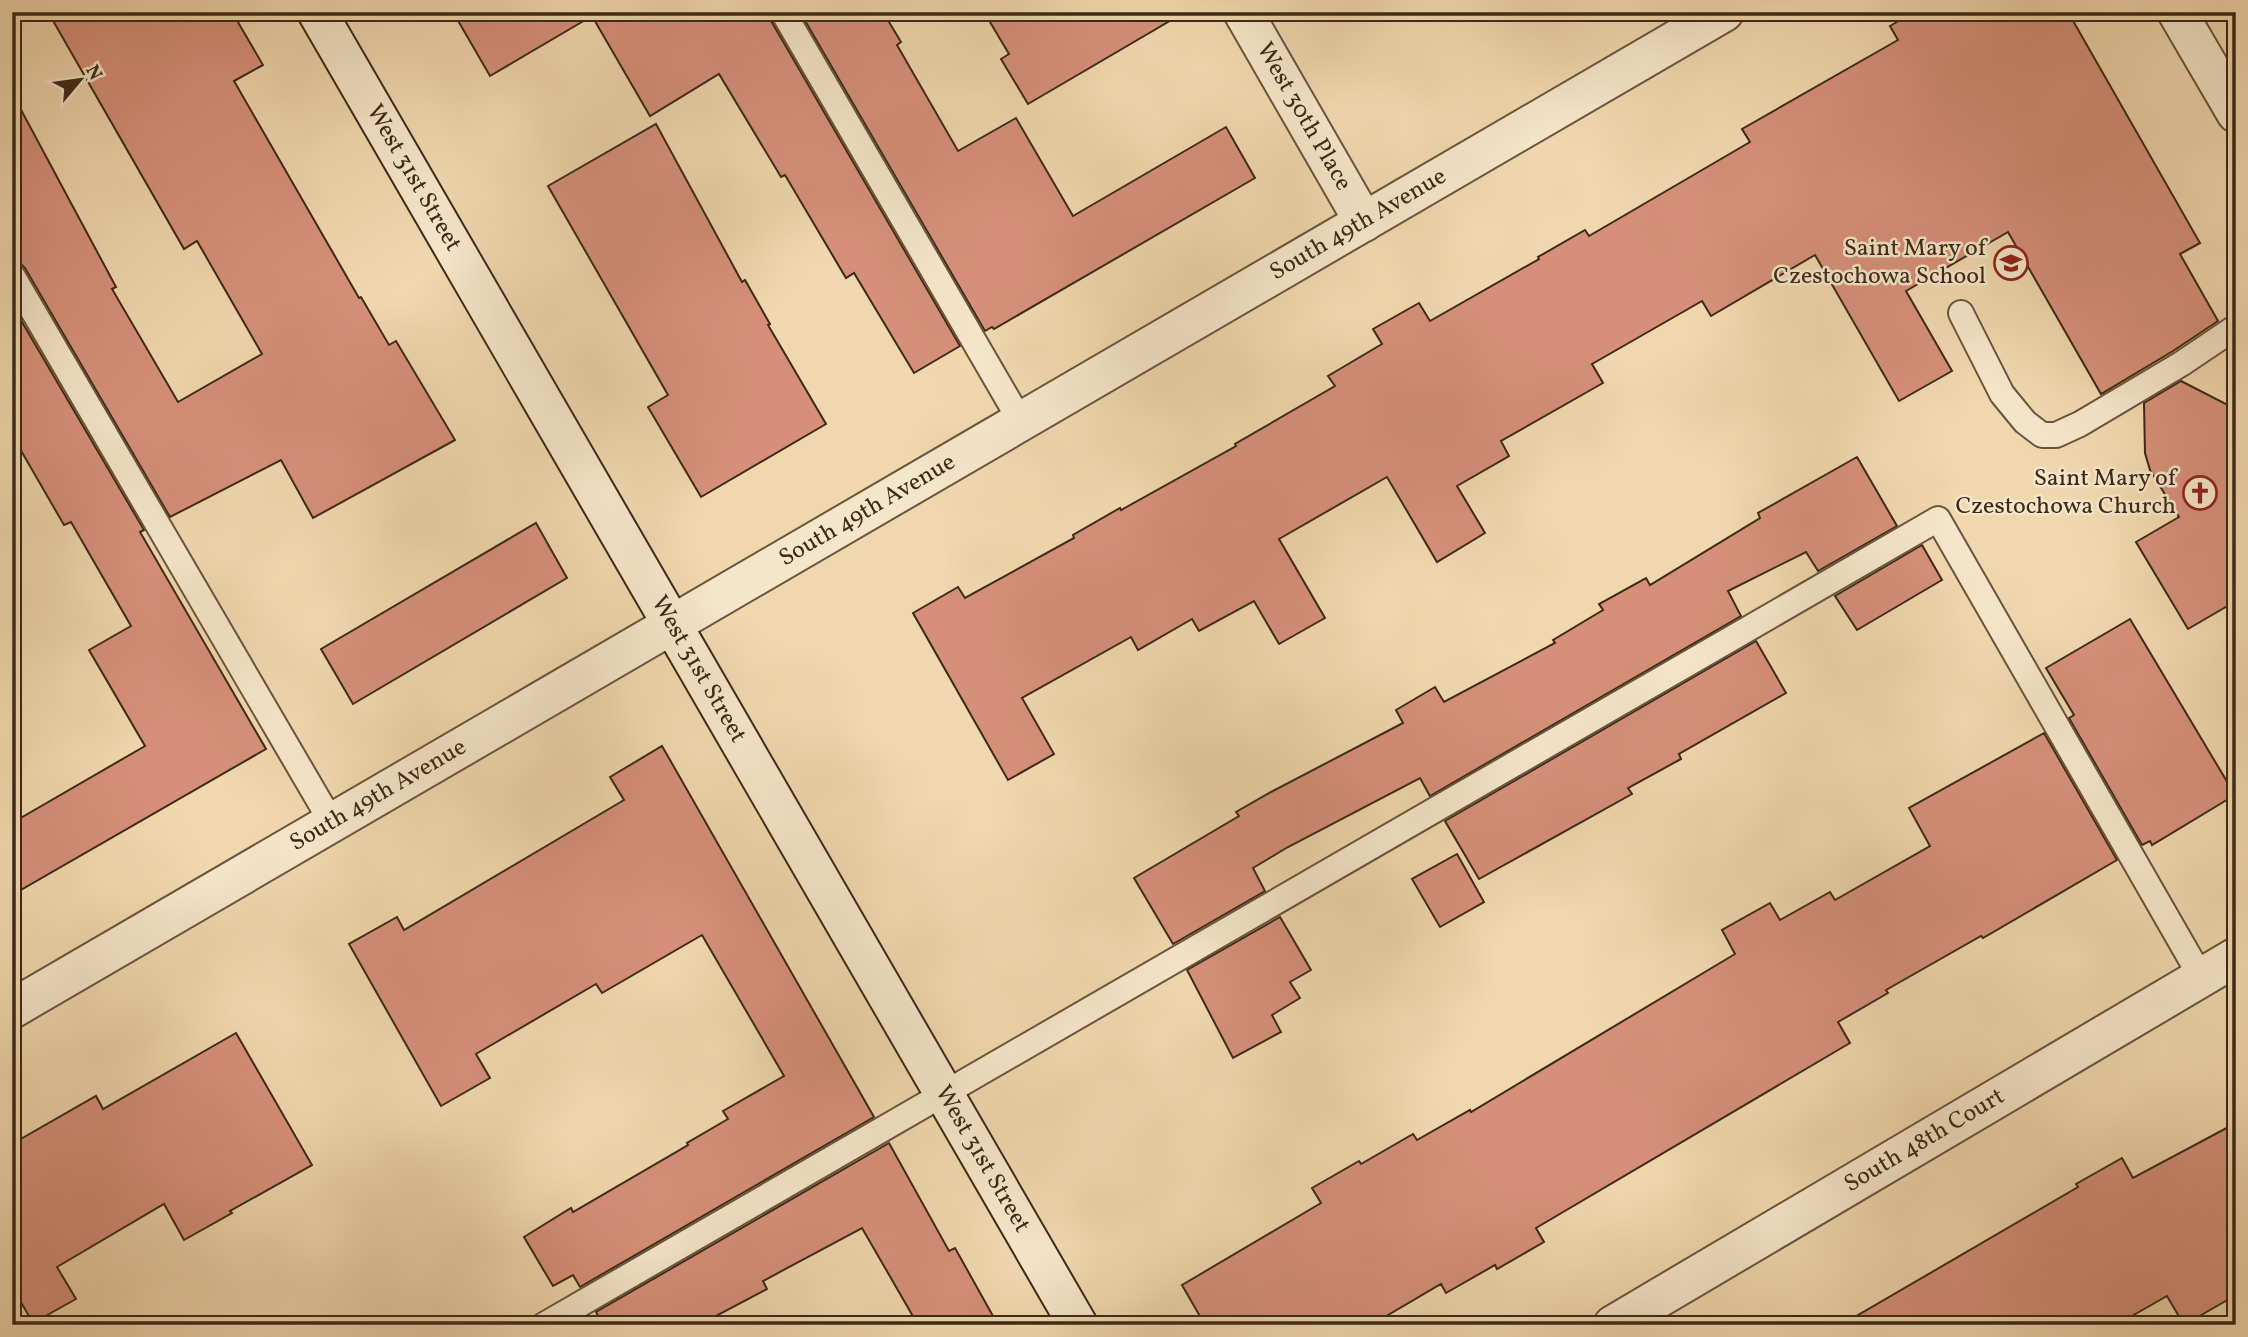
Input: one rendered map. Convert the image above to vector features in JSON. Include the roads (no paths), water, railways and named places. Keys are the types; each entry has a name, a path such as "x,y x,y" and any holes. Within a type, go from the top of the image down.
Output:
{"street":[{"name":"West 31st Street","path":"317,12 1078,1325"},
{"name":"West 30th Place","path":"1243,12 1364,222"},
{"path":"2177,12 2236,113"},
{"name":"South 49th Avenue","path":"12,1009 1364,222 1711,16"},
{"name":"South 48th Court","path":"1613,1325 2236,957"}],"lane":[{"path":"783,12 1021,422"},
{"path":"12,275 332,823"},
{"path":"1961,313 2002,394 2025,422 2042,435 2056,435 2080,424 2181,364 2236,327"},
{"path":"544,1325 1938,519 2201,977"}],"place":[{"name":"Saint Mary of Czestochowa School","path":"2011,263"},
{"name":"Saint Mary of Czestochowa Church","path":"2200,493"}]}
